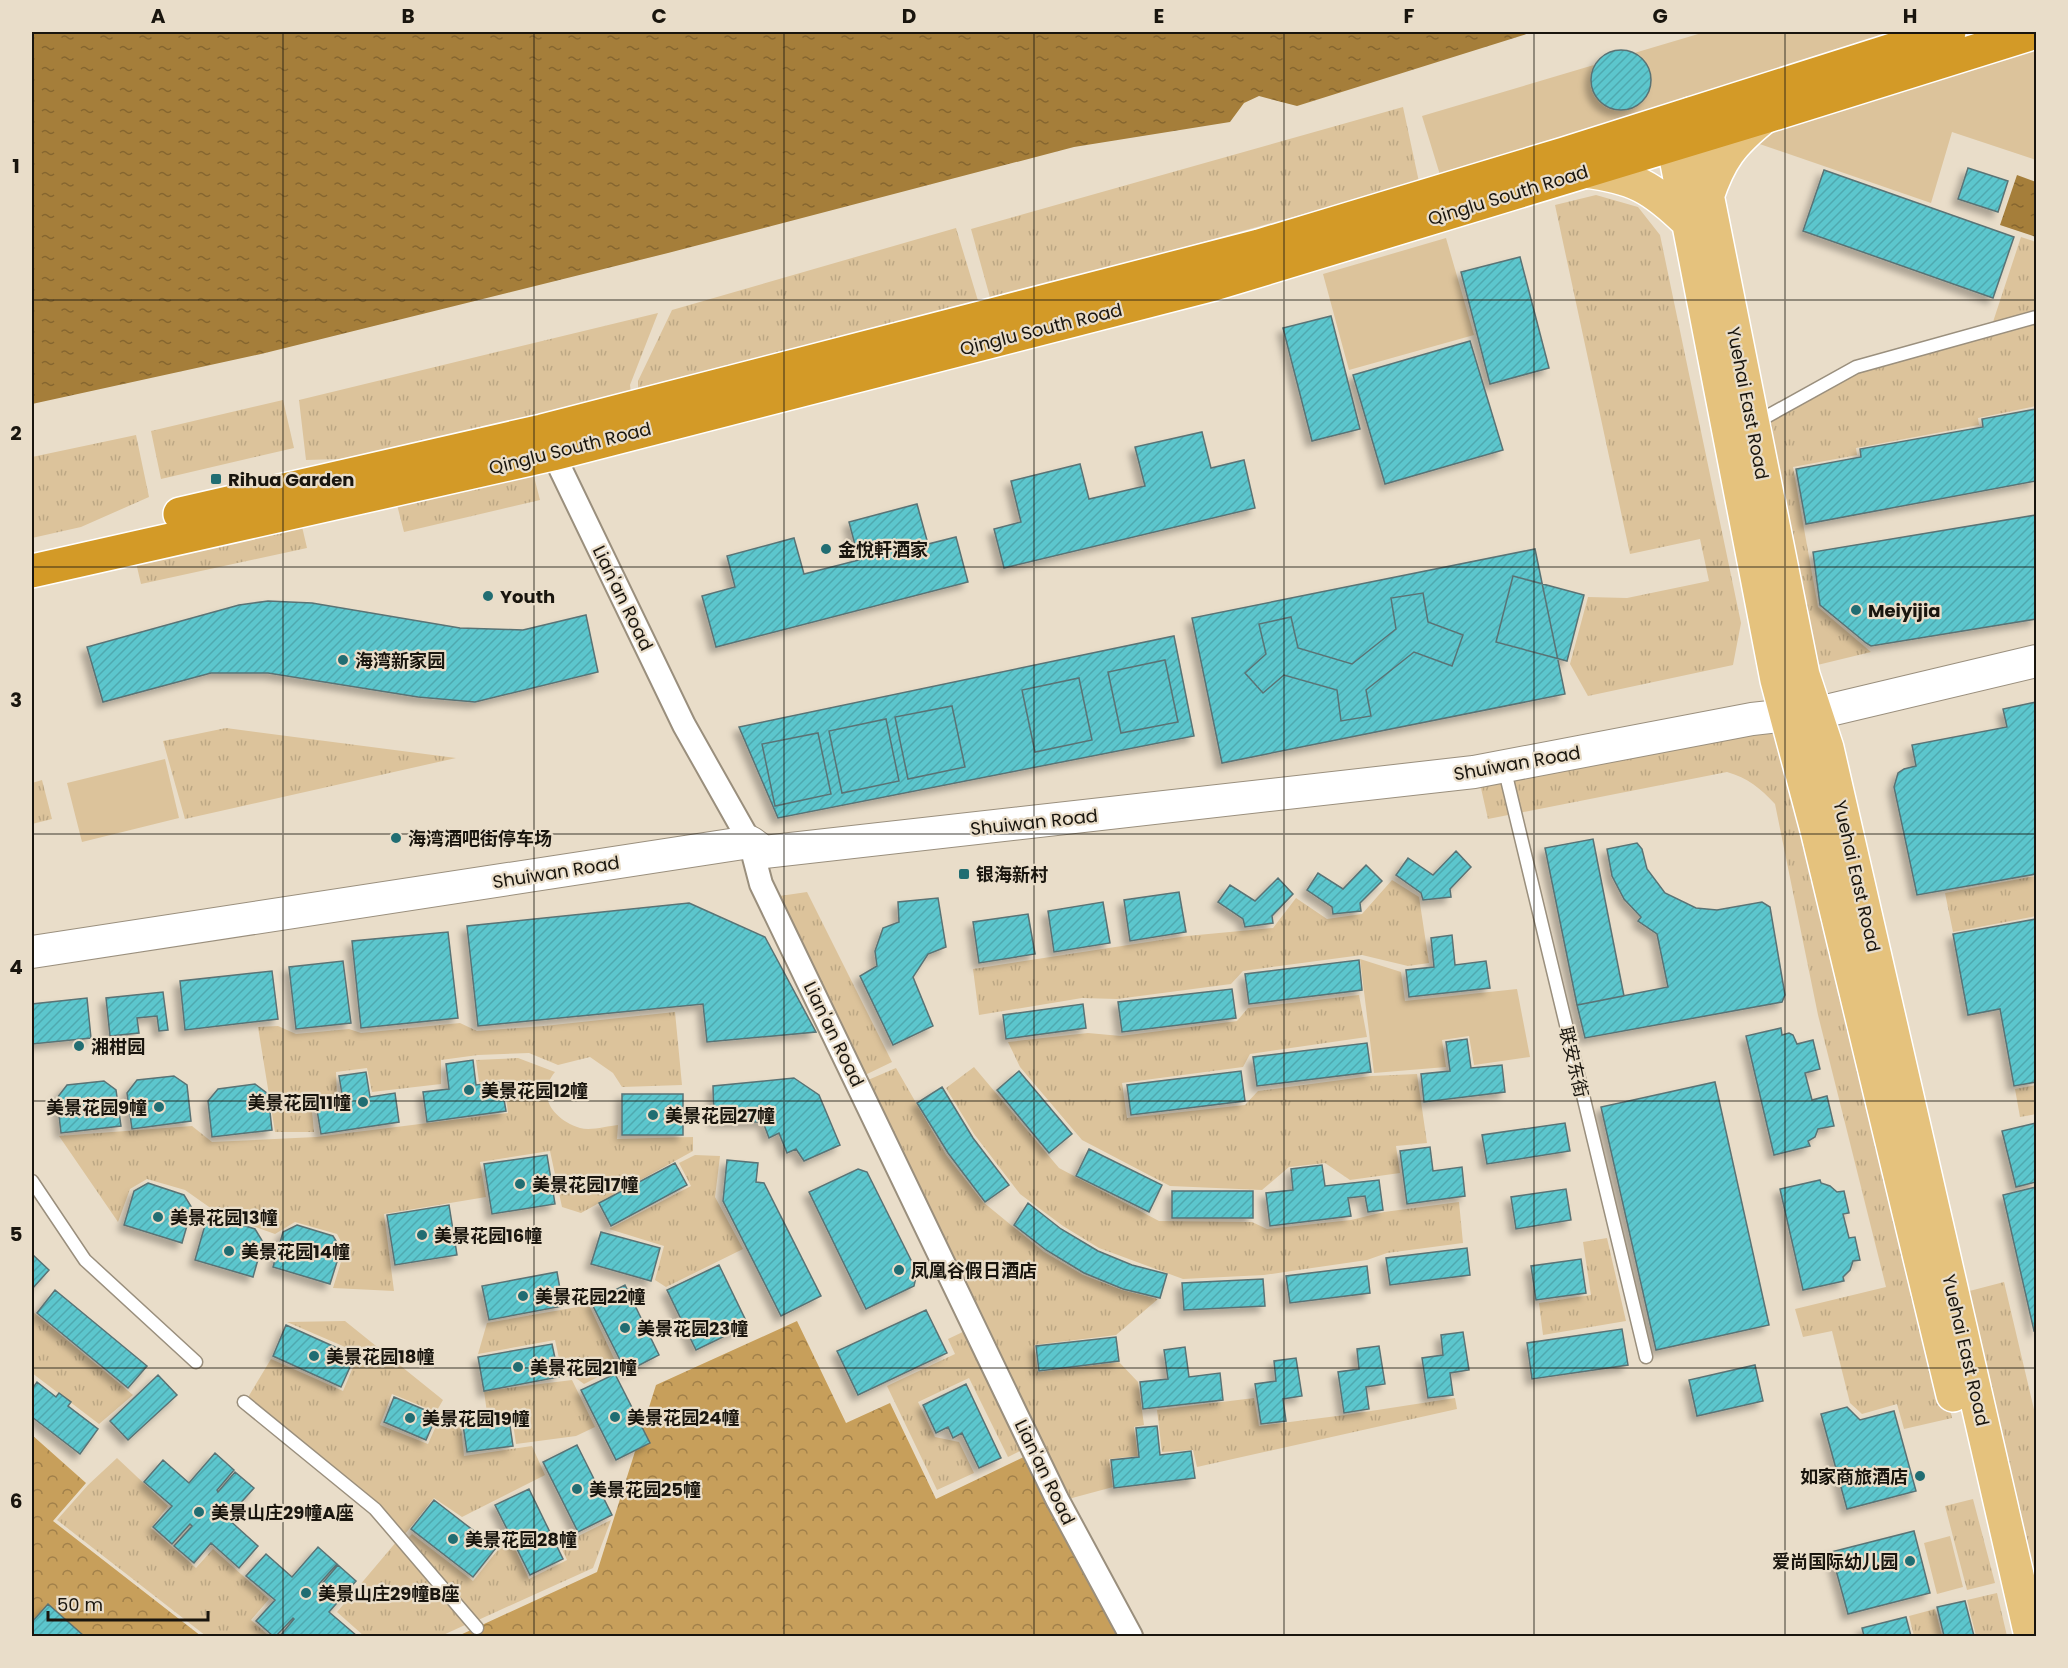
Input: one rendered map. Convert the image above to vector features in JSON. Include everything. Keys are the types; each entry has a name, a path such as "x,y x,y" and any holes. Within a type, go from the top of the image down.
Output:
{"highway":[{"name":"Qinglu South Road","path":"32,572 548,442 1214,284 1584,171 1682,130 1949,32"},
{"name":"Qinglu South Road","path":"32,549 548,442 1682,130 1764,117 2036,32"}],"main road":[{"path":"1584,171 1615,175 1641,185 1664,198 1697,209 1730,149 1764,117"},
{"name":"Yuehai East Road","path":"1682,130 1740,426 1803,675 1801,715 1820,842 2012,1636"},
{"name":"Yuehai East Road","path":"1801,715 1827,748 2031,1636"}],"street":[{"name":"Lian'an Road","path":"548,442 680,717 750,842 761,884 1057,1499 1131,1636"},
{"name":"Shuiwan Road","path":"32,952 750,842 764,852 1458,774 1752,719 1801,715 1872,702 2037,661"}],"lane":[{"path":"1740,426 1856,367 2037,317"},
{"name":"联安东街","path":"1504,766 1646,1357"},
{"path":"32,1181 85,1260 196,1362"},
{"path":"244,1402 375,1509 477,1628"}],"green space":[{"path":"1705,32 1903,32 1441,178 1422,116"},
{"path":"2036,39 2036,160 1952,132 1931,203 1748,140 1766,124"},
{"path":"1403,107 1419,182 991,301 971,229"},
{"path":"1596,195 1638,207 1660,235 1741,623 1733,665 1588,696 1570,664 1588,597 1627,598 1709,581 1700,539 1630,554 1555,205"},
{"path":"956,228 979,304 638,388 638,381 672,310"},
{"path":"2021,237 2036,242 2036,312 1992,325"},
{"path":"1446,238 1474,335 1349,370 1323,274"},
{"path":"658,313 630,385 631,393 374,458 306,460 299,400"},
{"path":"2036,323 2036,406 1978,418 1979,425 1856,448 1857,455 1793,467 1818,607 1871,652 1805,668 1757,425 1856,372"},
{"path":"283,400 294,448 161,479 151,431"},
{"path":"136,435 149,497 81,527 32,538 32,457"},
{"path":"531,465 540,500 404,532 395,497"},
{"path":"300,518 307,548 141,584 134,554"},
{"path":"1782,722 1857,1016 1952,1418 1904,1429 1897,1404 1862,1414 1850,1403 1832,1331 1803,1337 1795,1309 1886,1287 1818,1015 1775,804 1753,784 1727,772 1488,819 1478,775"},
{"path":"226,728 456,758 185,819 163,741"},
{"path":"165,759 179,818 82,842 67,783"},
{"path":"42,780 52,819 32,824 32,783"},
{"path":"2036,876 2036,916 1953,932 1945,893"},
{"path":"1392,880 1419,897 1429,963 1408,966 1362,955 1243,971 1231,984 1117,999 1082,998 979,1015 973,969 1187,936 1273,928 1296,898 1327,919 1362,914"},
{"path":"807,892 892,1062 863,1076 773,897"},
{"path":"1360,959 1401,972 1405,1001 1517,989 1530,1057 1474,1065 1469,1036 1442,1040 1446,1067 1374,1073"},
{"path":"1359,995 1367,1037 1250,1054 1243,1067 1122,1083 1127,1118 1245,1105 1258,1091 1371,1076 1417,1074 1427,1143 1396,1146 1400,1173 1350,1180 1325,1163 1289,1167 1262,1190 1170,1186 1082,1140 1020,1067 1008,1042 1088,1033 1121,1036 1237,1021 1248,1008"},
{"path":"675,1012 682,1085 622,1087 613,1073 590,1057 558,1065 529,1053 478,1055 441,1060 441,1084 372,1092 367,1068 336,1072 337,1096 311,1101 314,1132 275,1132 258,1027 278,1026 296,1034 349,1029 361,1033 460,1023 477,1031"},
{"path":"518,1058 555,1072 549,1081 547,1098 555,1113 571,1124 589,1129 618,1125 617,1139 693,1137 693,1151 581,1213 562,1207 550,1151 480,1162 486,1197 384,1214 394,1291 333,1288 345,1249 337,1234 295,1222 275,1234 219,1214 185,1190 147,1179 130,1189 118,1222 59,1136 192,1126 212,1142 316,1137 508,1113 504,1079 479,1082 476,1060"},
{"path":"974,1067 1059,1168 1159,1221 1252,1222 1267,1229 1351,1220 1384,1212 1459,1202 1463,1243 1387,1253 1367,1260 1264,1275 1183,1279 1099,1248 1063,1226 1020,1194 974,1134 946,1088"},
{"path":"896,1068 946,1155 983,1202 1044,1252 1083,1275 1122,1290 1158,1299 1116,1335 1034,1345 1038,1372 1119,1362 1138,1382 1144,1425 1134,1427 1138,1456 1109,1459 1113,1487 1061,1501 861,1083"},
{"path":"2036,1085 2036,1114 2020,1117 2015,1089"},
{"path":"695,1155 720,1156 715,1197 743,1249 666,1287 655,1280 664,1246 609,1229 691,1186 679,1163"},
{"path":"1607,1238 1626,1321 1543,1335 1539,1303 1591,1295 1583,1242"},
{"path":"2004,1282 2036,1418 2036,1636 1958,1294"},
{"path":"589,1305 618,1367 584,1384 573,1376 563,1377 555,1340 478,1354 487,1323"},
{"path":"32,1311 133,1395 99,1424 32,1373"},
{"path":"345,1321 443,1400 436,1412 392,1394 380,1425 428,1444 440,1417 461,1427 464,1456 532,1446 545,1475 462,1517 434,1498 405,1534 377,1507 247,1399 271,1359 343,1391 359,1353 287,1322"},
{"path":"797,1321 846,1423 890,1403 936,1499 1034,1452 1130,1636 458,1636 597,1572 656,1385"},
{"path":"969,1329 1026,1448 1008,1457 969,1378 918,1402 935,1437 959,1442 974,1473 937,1490 887,1386 955,1354 948,1339"},
{"path":"572,1380 595,1427 576,1436 516,1444 512,1417 488,1420 484,1391"},
{"path":"1254,1398 1259,1426 1455,1398 1457,1409 1197,1467 1193,1450 1162,1452 1157,1410"},
{"path":"32,1435 86,1483 53,1521 201,1636 32,1636"},
{"path":"117,1458 168,1506 151,1528 196,1568 213,1549 269,1599 251,1620 269,1636 206,1636 57,1520 88,1485"},
{"path":"1973,1499 1995,1583 1967,1590 1945,1506"},
{"path":"611,1520 593,1568 476,1621 405,1541 412,1534 473,1581 509,1536 529,1579 567,1560 560,1545"},
{"path":"1950,1536 1963,1587 1937,1594 1924,1543"},
{"path":"397,1541 465,1625 441,1636 364,1636 337,1612"},
{"path":"1997,1593 2007,1636 1976,1636 1967,1600"},
{"path":"1935,1609 1942,1636 1914,1636 1909,1616"}],"water":[{"path":"32,32 1533,32 1297,106 1259,96 1244,103 1230,122 1074,147 668,253 261,354 32,404"},
{"path":"2017,175 2036,182 2036,237 2000,225"}],"building":[{"path":"1621,50 1638,55 1646,63 1651,80 1646,97 1638,105 1621,110 1604,105 1596,97 1591,80 1596,63 1604,55"},
{"path":"1968,168 2008,181 1998,212 1958,199"},
{"path":"1824,170 2014,237 1993,298 1803,231"},
{"path":"1520,257 1549,368 1490,384 1461,272"},
{"path":"1331,316 1360,429 1312,441 1283,328"},
{"path":"1470,341 1503,450 1385,484 1353,375"},
{"path":"2036,409 2036,481 1806,524 1796,469 1861,457 1860,449 1983,427 1982,419"},
{"path":"1202,432 1211,468 1244,460 1255,508 1004,568 994,529 1021,522 1011,481 1080,464 1089,499 1145,486 1135,447"},
{"path":"917,504 928,544 956,537 968,582 716,647 702,596 735,587 727,556 794,538 804,574 859,560 849,522"},
{"path":"2036,515 2036,619 1871,646 1820,605 1813,552"},
{"path":"1535,549 1565,694 1222,763 1192,618"},
{"path":"1513,576 1584,595 1567,661 1496,642"},
{"path":"1423,593 1428,622 1463,635 1452,666 1414,652 1366,690 1371,716 1341,721 1337,690 1284,675 1263,693 1245,673 1266,654 1259,624 1291,617 1298,648 1352,664 1396,629 1391,598"},
{"name":"海湾新家园","path":"268,601 312,603 460,628 523,630 586,615 598,672 475,702 418,697 268,673 211,673 103,702 87,647 239,605"},
{"path":"1174,636 1194,736 778,818 739,727"},
{"path":"1165,660 1178,722 1121,733 1108,672"},
{"path":"1079,678 1092,740 1035,752 1022,690"},
{"path":"2036,702 2036,874 1917,895 1894,787 1898,773 1916,766 1912,745 2007,727 2003,709"},
{"path":"952,706 965,767 908,779 895,717"},
{"path":"886,719 899,781 842,793 829,731"},
{"path":"818,733 831,794 775,806 762,744"},
{"path":"1593,839 1624,996 1577,1005 1545,848"},
{"path":"1637,843 1642,849 1647,869 1665,893 1696,908 1717,910 1762,902 1770,907 1785,995 1782,1002 1585,1038 1577,1005 1668,987 1657,934 1638,921 1641,917 1624,899 1612,876 1607,849"},
{"path":"1456,851 1471,867 1450,889 1451,897 1423,900 1421,893 1396,875 1408,858 1433,875"},
{"path":"1366,865 1382,881 1360,903 1361,911 1333,914 1332,907 1307,890 1318,873 1343,889"},
{"path":"1278,878 1293,894 1272,916 1273,923 1245,927 1243,919 1218,902 1230,885 1255,901"},
{"path":"1179,892 1186,932 1130,941 1124,900"},
{"path":"938,898 946,947 928,954 913,977 933,1026 893,1045 860,976 877,966 875,951 883,928 899,922 898,902"},
{"path":"1103,902 1110,943 1054,952 1048,911"},
{"path":"689,903 765,937 816,1032 707,1042 703,1004 478,1026 467,926"},
{"path":"1028,914 1035,954 979,963 973,922"},
{"path":"2036,919 2036,1082 2014,1086 2000,1009 1968,1015 1953,934"},
{"path":"448,932 458,1018 361,1028 352,941"},
{"path":"1452,935 1455,965 1486,961 1490,988 1409,997 1406,970 1434,967 1431,938"},
{"path":"1359,960 1362,990 1249,1004 1245,974"},
{"path":"343,961 351,1023 296,1029 289,967"},
{"path":"272,971 278,1019 185,1030 180,981"},
{"path":"1232,989 1236,1018 1122,1032 1118,1002"},
{"path":"163,992 168,1030 159,1031 157,1016 137,1018 139,1033 110,1036 106,998"},
{"path":"87,998 91,1038 32,1044 32,1004"},
{"path":"1083,1004 1086,1028 1006,1039 1003,1015"},
{"path":"1781,1028 1782,1035 1789,1033 1793,1035 1797,1044 1813,1040 1820,1069 1805,1073 1812,1100 1827,1096 1834,1126 1818,1129 1815,1137 1808,1141 1810,1146 1774,1155 1746,1036"},
{"path":"1467,1039 1471,1068 1502,1065 1505,1092 1424,1102 1421,1074 1450,1071 1446,1042"},
{"path":"1367,1043 1371,1072 1257,1086 1253,1057"},
{"name":"美景花园12幢","path":"473,1060 476,1085 501,1082 506,1111 427,1122 423,1092 449,1089 446,1064"},
{"path":"1019,1071 1072,1134 1049,1153 997,1090"},
{"path":"1241,1071 1245,1101 1131,1115 1127,1085"},
{"name":"美景花园11幢","path":"366,1072 370,1097 395,1093 399,1122 321,1134 316,1104 343,1100 339,1076"},
{"name":"美景花园9幢","path":"174,1076 187,1085 191,1121 132,1129 127,1093 137,1080"},
{"path":"794,1078 819,1095 840,1145 804,1161 796,1149 787,1153 779,1133 769,1138 763,1122 714,1122 713,1086"},
{"path":"104,1081 116,1090 121,1126 61,1133 57,1098 67,1085"},
{"path":"1715,1082 1769,1325 1656,1350 1601,1107"},
{"path":"255,1084 268,1094 272,1130 212,1137 208,1101 218,1089"},
{"path":"942,1087 973,1138 1009,1185 985,1202 948,1153 917,1103"},
{"name":"美景花园27幢","path":"622,1094 683,1094 683,1135 622,1135"},
{"path":"1565,1123 1570,1151 1487,1164 1482,1135"},
{"path":"2036,1123 2036,1182 2016,1187 2002,1131"},
{"path":"1430,1147 1433,1171 1462,1167 1465,1196 1407,1204 1400,1151"},
{"path":"1089,1149 1162,1185 1149,1212 1076,1176"},
{"name":"美景花园17幢","path":"547,1155 555,1204 492,1214 484,1164"},
{"path":"727,1160 758,1163 756,1182 764,1183 821,1296 781,1316 723,1201"},
{"path":"675,1163 687,1185 611,1226 599,1203"},
{"path":"1322,1165 1325,1186 1379,1180 1383,1210 1368,1212 1365,1196 1348,1198 1351,1216 1270,1226 1266,1193 1293,1190 1291,1169"},
{"path":"858,1169 867,1172 917,1272 914,1286 866,1309 809,1192"},
{"path":"1820,1180 1821,1183 1837,1192 1844,1191 1849,1213 1843,1214 1849,1238 1855,1237 1860,1260 1853,1261 1850,1270 1843,1277 1844,1281 1803,1290 1780,1189"},
{"name":"美景花园13幢","path":"148,1183 184,1195 192,1208 182,1243 124,1225 134,1191"},
{"path":"2036,1187 2036,1330 2034,1331 2003,1195"},
{"path":"1566,1189 1571,1220 1516,1229 1511,1197"},
{"path":"1172,1191 1253,1191 1253,1218 1172,1218"},
{"path":"1028,1203 1061,1229 1098,1251 1132,1265 1167,1274 1160,1298 1123,1289 1084,1273 1046,1250 1014,1225"},
{"name":"美景花园16幢","path":"449,1205 457,1255 395,1265 387,1215"},
{"name":"美景花园14幢","path":"219,1218 255,1229 263,1242 253,1277 195,1260 205,1225"},
{"path":"297,1225 333,1236 341,1249 330,1284 273,1267 283,1232"},
{"path":"601,1232 660,1248 651,1281 591,1264"},
{"path":"1467,1248 1470,1275 1390,1285 1386,1258"},
{"path":"32,1254 49,1270 32,1289"},
{"path":"1581,1259 1586,1293 1536,1300 1531,1266"},
{"path":"719,1265 748,1325 696,1350 667,1290"},
{"path":"1367,1266 1370,1293 1290,1303 1286,1276"},
{"name":"美景花园22幢","path":"557,1272 563,1306 489,1320 482,1286"},
{"path":"1263,1279 1265,1306 1184,1310 1182,1283"},
{"name":"美景花园23幢","path":"625,1285 659,1355 626,1372 591,1302"},
{"path":"55,1290 147,1366 128,1388 37,1313"},
{"path":"926,1310 947,1353 858,1395 837,1351"},
{"name":"美景花园18幢","path":"286,1325 355,1356 341,1387 273,1356"},
{"path":"1622,1329 1628,1365 1532,1379 1527,1343"},
{"path":"1463,1332 1469,1370 1450,1373 1453,1395 1428,1398 1422,1358 1443,1355 1441,1335"},
{"path":"1116,1337 1119,1361 1039,1371 1036,1346"},
{"name":"美景花园21幢","path":"552,1344 559,1377 484,1391 478,1357"},
{"path":"1379,1346 1385,1384 1366,1387 1369,1409 1344,1413 1338,1372 1359,1369 1357,1349"},
{"path":"1185,1347 1189,1377 1220,1373 1223,1400 1143,1409 1140,1382 1168,1379 1164,1350"},
{"path":"1296,1358 1302,1396 1283,1399 1286,1421 1261,1424 1255,1384 1276,1381 1274,1361"},
{"path":"1755,1365 1763,1401 1697,1416 1689,1380"},
{"name":"美景花园24幢","path":"615,1374 650,1443 616,1460 581,1390"},
{"path":"158,1375 177,1395 128,1440 110,1421"},
{"path":"37,1382 56,1397 59,1393 71,1402 68,1406 98,1429 80,1454 32,1417 32,1389"},
{"path":"966,1384 1001,1458 979,1468 962,1433 953,1438 948,1427 936,1433 923,1405"},
{"name":"美景花园19幢","path":"394,1397 437,1415 426,1440 384,1422"},
{"path":"1847,1407 1860,1420 1894,1411 1916,1491 1847,1509 1821,1414"},
{"path":"509,1419 513,1446 467,1452 463,1425"},
{"path":"1157,1426 1160,1455 1191,1451 1195,1478 1114,1488 1111,1460 1139,1457 1136,1428"},
{"name":"美景花园25幢","path":"577,1445 612,1515 578,1532 543,1462"},
{"name":"美景山庄29幢A座","path":"215,1453 234,1470 217,1490 218,1492 235,1472 254,1488 227,1518 258,1546 239,1568 211,1543 194,1563 174,1546 192,1526 190,1524 172,1544 153,1527 172,1506 144,1482 163,1460 189,1483"},
{"path":"529,1489 563,1559 530,1575 495,1505"},
{"name":"美景花园28幢","path":"434,1500 496,1548 473,1577 411,1529"},
{"path":"1914,1531 1930,1593 1848,1614 1831,1552"},
{"name":"美景山庄29幢B座","path":"318,1547 337,1564 319,1584 321,1585 338,1565 356,1581 329,1612 357,1636 280,1636 293,1618 276,1636 273,1636 256,1621 275,1600 246,1576 266,1554 292,1577"},
{"path":"1965,1601 1974,1636 1944,1636 1937,1607"},
{"path":"48,1604 84,1636 32,1636 32,1622"},
{"path":"1906,1617 1911,1636 1864,1636 1862,1628"}],"place":[{"name":"Rihua Garden","path":"216,479"},
{"name":"金悅軒酒家","path":"826,549"},
{"name":"Youth","path":"488,596"},
{"name":"Meiyijia","path":"1856,610"},
{"name":"海湾新家园","path":"343,660"},
{"name":"海湾酒吧街停车场","path":"396,838"},
{"name":"银海新村","path":"964,874"},
{"name":"湘柑园","path":"79,1046"},
{"name":"美景花园12幢","path":"469,1090"},
{"name":"美景花园11幢","path":"363,1102"},
{"name":"美景花园9幢","path":"159,1107"},
{"name":"美景花园27幢","path":"653,1115"},
{"name":"美景花园17幢","path":"520,1184"},
{"name":"美景花园13幢","path":"158,1217"},
{"name":"美景花园16幢","path":"422,1235"},
{"name":"美景花园14幢","path":"229,1251"},
{"name":"凤凰谷假日酒店","path":"899,1270"},
{"name":"美景花园22幢","path":"523,1296"},
{"name":"美景花园23幢","path":"625,1328"},
{"name":"美景花园18幢","path":"314,1356"},
{"name":"美景花园21幢","path":"518,1367"},
{"name":"美景花园24幢","path":"615,1417"},
{"name":"美景花园19幢","path":"410,1418"},
{"name":"如家商旅酒店","path":"1920,1476"},
{"name":"美景花园25幢","path":"577,1489"},
{"name":"美景山庄29幢A座","path":"199,1512"},
{"name":"美景花园28幢","path":"453,1539"},
{"name":"爱尚国际幼儿园","path":"1910,1561"},
{"name":"美景山庄29幢B座","path":"306,1593"}]}
